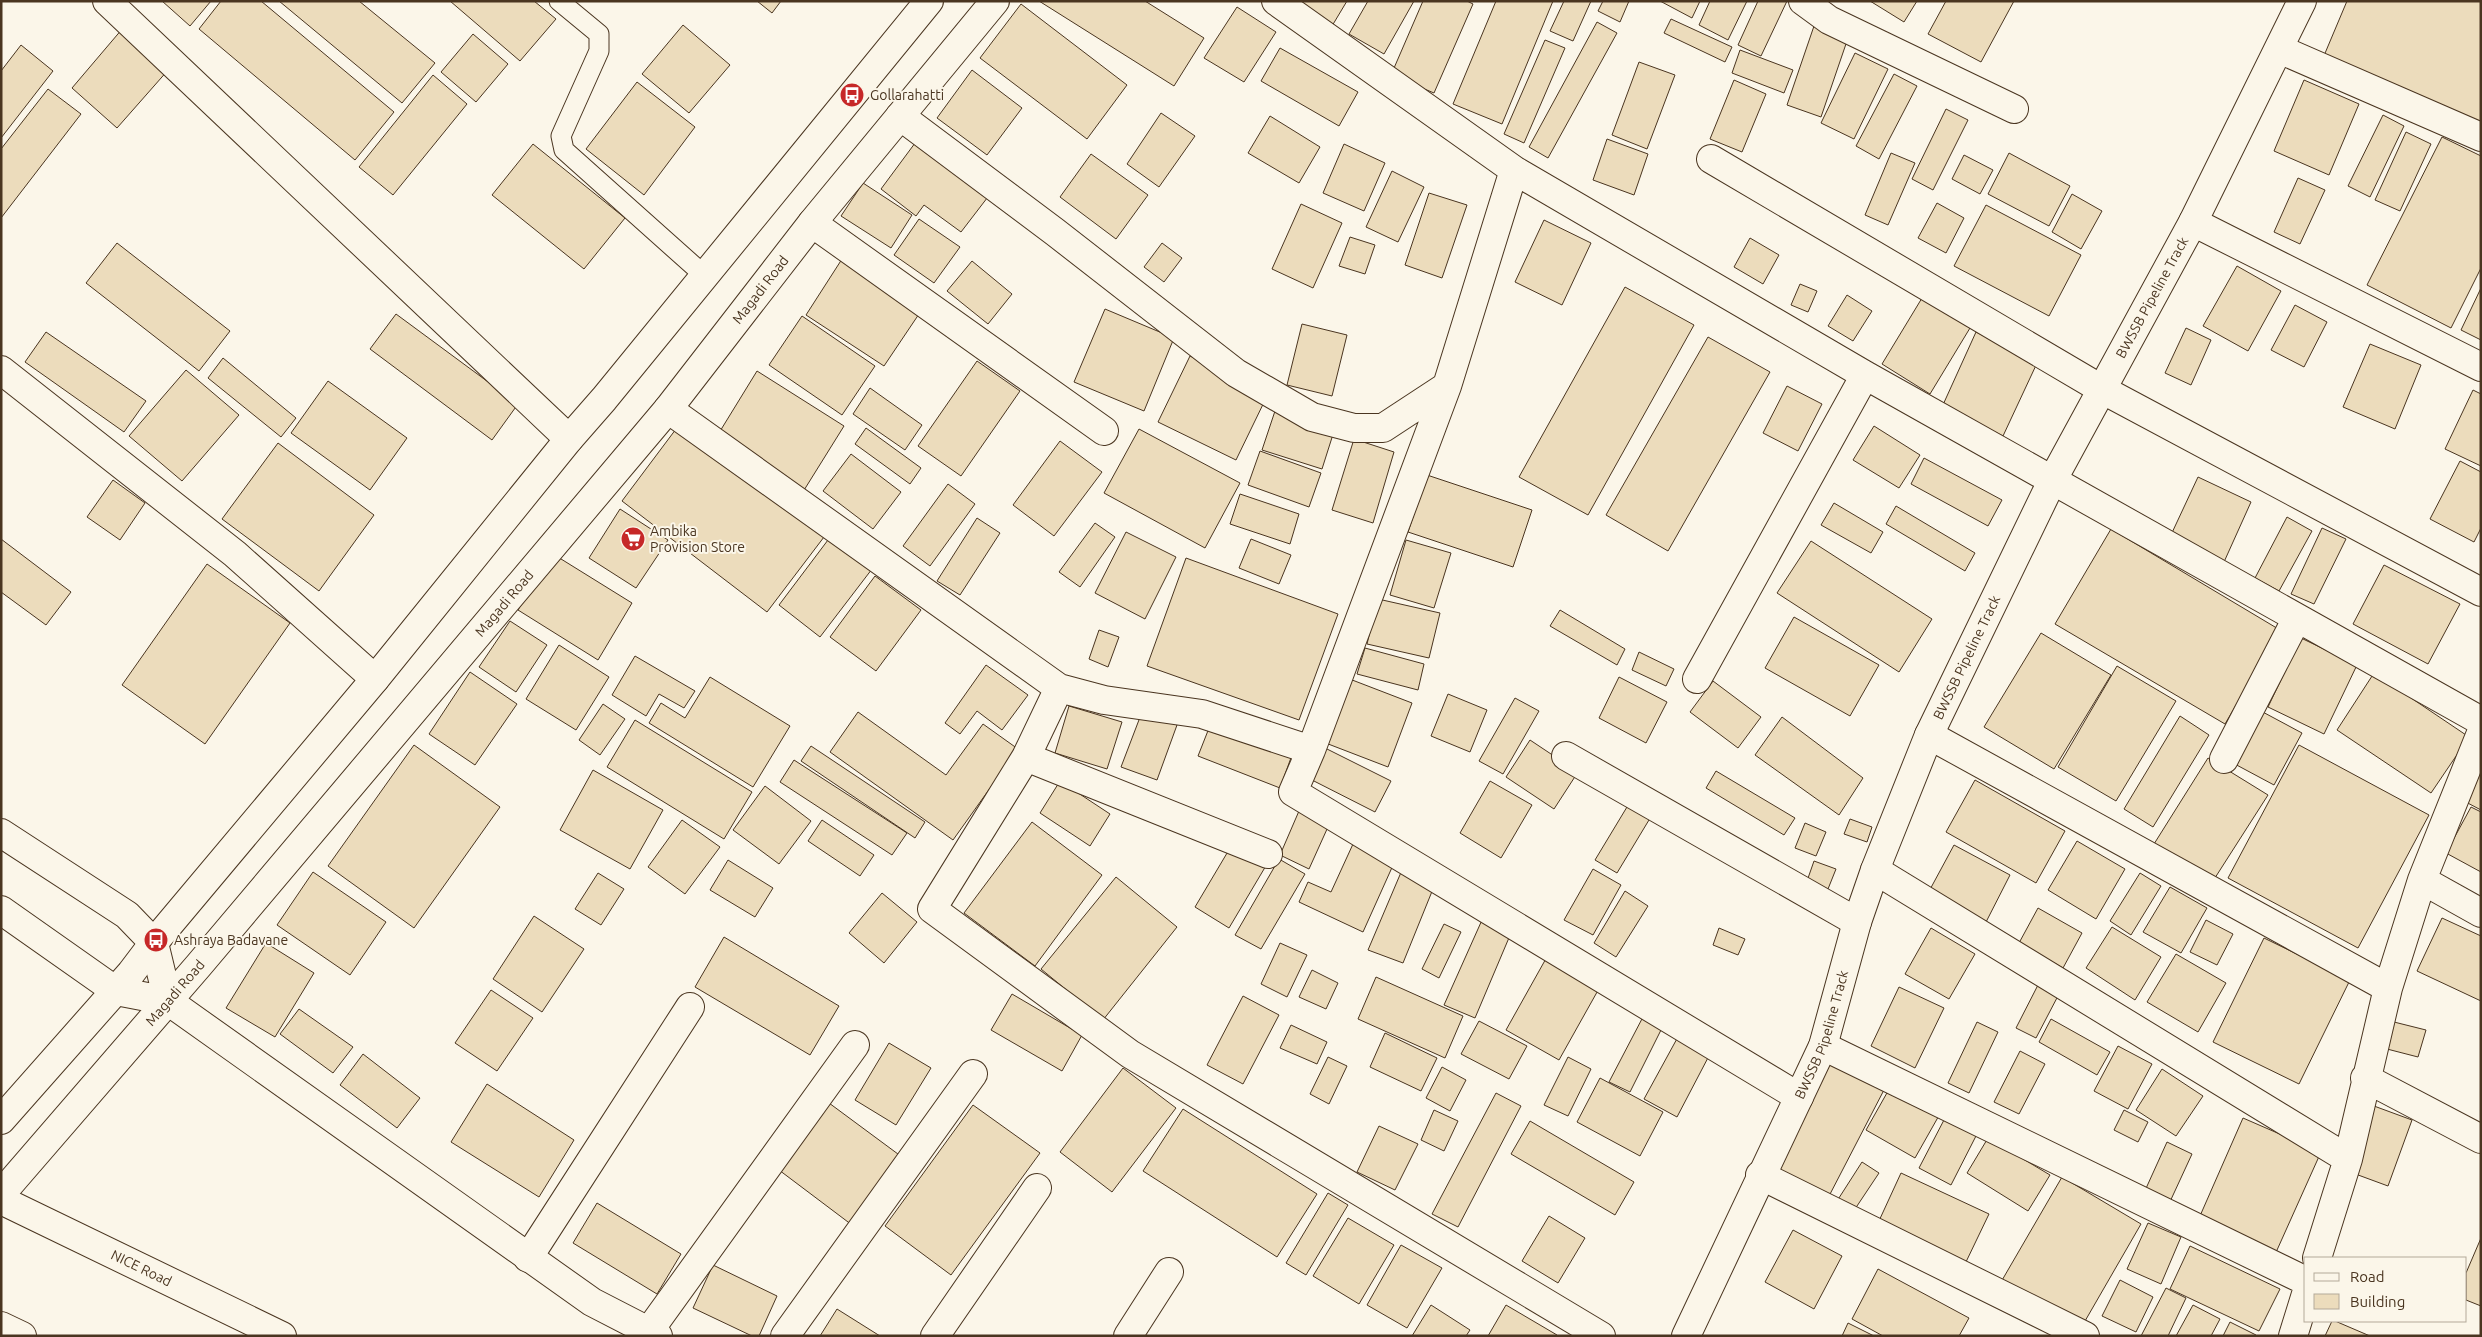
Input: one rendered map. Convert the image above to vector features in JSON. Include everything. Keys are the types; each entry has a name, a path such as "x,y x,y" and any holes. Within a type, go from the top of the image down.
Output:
{"main road":[{"path":"107,1 569,439"},
{"path":"7,1113 116,991 375,679 569,439 705,276 929,1"},
{"name":"Magadi Road","path":"1,1194 168,1001 668,409 812,224 995,1"},
{"path":"1276,1 1514,170 1865,375 2481,721"},
{"path":"1803,1 1834,10 2014,109"},
{"name":"BWSSB Pipeline Track","path":"1686,1336 1823,1046 1857,922 1875,870 1929,735 2052,481 2193,222 2302,1"},
{"path":"2279,49 2481,137"},
{"path":"900,116 1236,373 1312,418 1354,428 1383,428 1447,386"},
{"path":"1711,159 2103,390 2481,592"},
{"path":"1514,170 1447,386 1311,750 1293,792 1799,1096"},
{"path":"2193,222 2481,367"},
{"path":"812,224 1104,431"},
{"path":"1,370 235,554 375,679"},
{"path":"1696,679 1865,375"},
{"path":"668,409 1059,688 1104,700 1202,714 1311,750"},
{"path":"2224,759 2297,618"},
{"path":"1059,688 1026,757 932,909 1130,1054 1601,1336"},
{"path":"2317,1257 2348,1159 2365,1078 2388,988 2422,880 2481,732"},
{"path":"1929,735 2388,988"},
{"path":"1566,756 1857,922"},
{"path":"1026,757 1268,854"},
{"path":"1,833 127,915 154,943 168,1001"},
{"path":"1875,870 2348,1159"},
{"path":"2422,880 2481,913"},
{"path":"1,910 116,991 168,1001 592,1302 653,1333 855,1045"},
{"path":"528,1258 690,1007"},
{"path":"1823,1046 2304,1280"},
{"path":"785,1336 973,1074"},
{"path":"2365,1078 2481,1139"},
{"path":"1760,1176 2085,1336"},
{"path":"935,1336 1038,1188"},
{"name":"NICE Road","path":"1,1200 282,1336"},
{"path":"1128,1336 1169,1272"},
{"path":"2293,1336 2304,1300"},
{"path":"1,1326 22,1336"}],"lane":[{"path":"559,1 599,34 599,51 562,136 564,150 705,276"}],"building":[{"path":"162,1 211,1 190,26"},
{"path":"221,1 261,1 394,112 355,160 199,29"},
{"path":"279,1 359,1 435,63 402,103"},
{"path":"450,1 534,1 556,19 520,61"},
{"path":"757,1 781,1 772,13"},
{"path":"1039,1 1145,1 1204,38 1174,86"},
{"path":"1290,1 1347,1 1332,26"},
{"path":"1368,1 1414,1 1384,54 1349,34"},
{"path":"1423,1 1467,1 1473,4 1434,93 1391,75"},
{"path":"1496,1 1553,1 1502,124 1453,104"},
{"path":"1564,1 1591,1 1573,41 1550,31"},
{"path":"1603,1 1629,1 1620,22 1598,11"},
{"path":"1660,1 1700,1 1692,18"},
{"path":"1710,1 1747,1 1728,40 1699,25"},
{"path":"1758,1 1787,1 1761,56 1738,45"},
{"path":"1870,1 1917,1 1904,22"},
{"path":"1946,1 2014,1 1981,62 1928,34"},
{"path":"2347,1 2481,1 2481,125 2323,58"},
{"path":"1021,4 1127,85 1087,139 980,58"},
{"path":"1237,7 1276,32 1244,82 1204,58"},
{"path":"1671,19 1732,47 1725,62 1664,33"},
{"path":"1597,22 1617,33 1548,158 1529,147"},
{"path":"683,25 730,65 689,113 642,74"},
{"path":"1814,26 1848,38 1821,117 1787,105"},
{"path":"123,28 169,69 117,128 72,88"},
{"path":"473,34 508,64 476,102 441,72"},
{"path":"1545,40 1565,48 1524,143 1504,134"},
{"path":"21,45 53,71 1,138 1,71"},
{"path":"1280,48 1358,92 1339,126 1261,81"},
{"path":"1740,50 1793,70 1784,93 1732,73"},
{"path":"1855,53 1888,69 1854,139 1821,123"},
{"path":"1639,62 1675,75 1647,149 1612,135"},
{"path":"972,70 1022,108 987,155 937,118"},
{"path":"1894,74 1917,86 1879,159 1856,146"},
{"path":"433,75 467,104 393,195 359,167"},
{"path":"1734,80 1766,94 1742,152 1710,139"},
{"path":"2304,80 2359,104 2329,175 2274,151"},
{"path":"637,82 695,127 644,195 586,149"},
{"path":"48,89 81,114 1,218 1,149"},
{"path":"1946,109 1968,120 1933,190 1912,179"},
{"path":"1161,113 1195,136 1159,187 1127,164"},
{"path":"2383,115 2404,126 2370,197 2348,186"},
{"path":"1270,116 1320,147 1299,183 1248,153"},
{"path":"2406,132 2431,144 2400,211 2375,200"},
{"path":"921,135 994,189 961,232 924,205 916,216 881,189"},
{"path":"2442,137 2481,156 2481,268 2451,328 2367,285"},
{"path":"1607,139 1648,154 1634,195 1593,180"},
{"path":"533,144 625,218 584,269 492,195"},
{"path":"1344,144 1385,163 1364,211 1323,193"},
{"path":"1891,153 1915,163 1888,225 1865,215"},
{"path":"2009,153 2070,186 2049,226 1988,194"},
{"path":"1091,154 1148,195 1116,239 1060,197"},
{"path":"1964,155 1993,170 1980,194 1952,179"},
{"path":"1392,171 1424,187 1398,242 1366,227"},
{"path":"2298,178 2325,190 2300,244 2274,232"},
{"path":"863,183 912,215 891,248 841,216"},
{"path":"1429,193 1467,205 1442,278 1405,265"},
{"path":"2072,194 2102,211 2081,249 2052,232"},
{"path":"1937,203 1964,218 1946,253 1918,238"},
{"path":"1301,204 1342,223 1313,288 1272,269"},
{"path":"1986,205 2081,255 2049,316 1954,266"},
{"path":"919,219 960,247 934,283 894,255"},
{"path":"1544,220 1591,243 1562,305 1515,282"},
{"path":"1350,237 1375,245 1365,274 1339,266"},
{"path":"1750,238 1779,255 1763,284 1734,267"},
{"path":"117,243 230,331 199,371 86,283"},
{"path":"1162,243 1182,258 1164,282 1144,267"},
{"path":"842,259 921,311 884,366 806,315"},
{"path":"972,261 1012,294 988,324 947,291"},
{"path":"2237,266 2281,291 2248,351 2203,326"},
{"path":"1800,284 1817,291 1808,312 1791,305"},
{"path":"1625,287 1694,325 1588,515 1519,477"},
{"path":"2481,288 2481,340 2461,330"},
{"path":"1847,295 1872,311 1853,341 1828,326"},
{"path":"1922,298 1970,328 1930,394 1882,364"},
{"path":"2295,305 2327,322 2304,367 2271,350"},
{"path":"1105,309 1174,338 1144,411 1074,382"},
{"path":"396,314 518,404 492,440 370,349"},
{"path":"802,316 875,366 842,415 769,365"},
{"path":"1302,324 1347,335 1332,396 1287,385"},
{"path":"2186,328 2211,340 2191,385 2165,373"},
{"path":"46,332 146,401 124,432 25,362"},
{"path":"1976,332 2038,361 2003,436 1942,407"},
{"path":"1708,337 1770,372 1668,551 1606,515"},
{"path":"2370,344 2421,365 2395,429 2343,407"},
{"path":"1190,356 1268,394 1236,460 1158,422"},
{"path":"223,358 296,418 281,437 208,378"},
{"path":"977,361 1020,391 961,476 918,446"},
{"path":"186,370 239,415 182,481 129,436"},
{"path":"757,371 844,426 801,495 714,441"},
{"path":"328,381 407,438 370,490 291,433"},
{"path":"1787,386 1822,404 1798,451 1763,433"},
{"path":"870,388 922,425 905,450 853,414"},
{"path":"2473,390 2481,394 2481,466 2445,449"},
{"path":"1276,408 1335,428 1322,469 1262,450"},
{"path":"679,425 824,537 767,612 622,501"},
{"path":"1874,426 1920,455 1899,488 1853,460"},
{"path":"866,428 921,468 910,484 855,444"},
{"path":"1139,429 1240,483 1205,548 1104,493"},
{"path":"1354,439 1394,452 1373,523 1332,510"},
{"path":"1060,441 1102,472 1054,536 1013,505"},
{"path":"278,443 374,515 319,591 222,519"},
{"path":"1260,451 1321,473 1309,507 1248,485"},
{"path":"851,454 901,492 873,529 823,491"},
{"path":"1924,458 2002,500 1988,526 1911,484"},
{"path":"2460,461 2481,472 2481,528 2474,542 2430,519"},
{"path":"1427,475 1532,510 1513,567 1408,532"},
{"path":"2198,477 2251,502 2224,562 2170,537"},
{"path":"113,480 145,503 120,540 87,517"},
{"path":"948,484 975,504 930,566 903,546"},
{"path":"1240,494 1299,514 1290,544 1230,524"},
{"path":"1834,503 1883,532 1871,553 1821,525"},
{"path":"1896,506 1975,553 1965,571 1886,524"},
{"path":"620,509 668,540 636,588 589,558"},
{"path":"2287,517 2312,531 2279,591 2255,578"},
{"path":"977,518 1000,533 960,595 937,581"},
{"path":"1095,523 1115,537 1080,587 1059,572"},
{"path":"2322,528 2346,539 2314,604 2291,594"},
{"path":"2111,529 2280,630 2225,724 2055,624"},
{"path":"1126,532 1176,557 1145,619 1095,593"},
{"path":"831,536 872,569 820,637 779,605"},
{"path":"1,539 71,592 46,625 1,592"},
{"path":"1251,539 1291,555 1279,584 1239,568"},
{"path":"1406,540 1451,553 1434,608 1390,595"},
{"path":"1811,541 1932,619 1899,672 1777,593"},
{"path":"553,554 632,603 598,660 518,610"},
{"path":"1186,558 1338,614 1299,720 1147,666"},
{"path":"207,564 290,623 205,744 122,685"},
{"path":"2384,565 2460,604 2428,664 2353,624"},
{"path":"875,576 921,610 876,671 830,637"},
{"path":"1378,599 1440,613 1429,658 1367,644"},
{"path":"1560,610 1625,649 1617,665 1550,626"},
{"path":"1794,617 1879,665 1850,716 1765,668"},
{"path":"510,621 547,645 516,692 479,667"},
{"path":"1099,630 1119,637 1108,667 1089,659"},
{"path":"2041,633 2111,675 2054,769 1984,727"},
{"path":"2301,638 2357,665 2324,734 2268,707"},
{"path":"559,645 609,677 576,730 526,699"},
{"path":"1365,648 1424,664 1418,690 1357,674"},
{"path":"1639,652 1674,669 1666,686 1632,670"},
{"path":"635,656 695,691 684,708 659,694 646,716 612,695"},
{"path":"986,665 1028,695 1002,730 977,711 960,734 945,723"},
{"path":"2117,666 2176,701 2116,801 2058,767"},
{"path":"470,672 517,704 475,765 429,734"},
{"path":"2374,673 2469,737 2431,793 2337,730"},
{"path":"710,677 790,726 753,787 649,723 661,703 685,718"},
{"path":"1619,677 1667,702 1646,743 1599,718"},
{"path":"1347,678 1412,703 1388,767 1323,742"},
{"path":"1713,681 1761,717 1738,748 1690,712"},
{"path":"1448,694 1487,710 1470,752 1431,736"},
{"path":"1515,698 1539,711 1503,774 1479,761"},
{"path":"603,704 625,719 600,755 579,740"},
{"path":"1069,706 1122,722 1107,769 1055,753"},
{"path":"2259,710 2302,733 2274,785 2231,762"},
{"path":"858,712 946,775 983,724 1018,749 953,840 830,752"},
{"path":"1142,712 1177,725 1157,780 1121,767"},
{"path":"2180,716 2209,735 2153,827 2124,809"},
{"path":"1782,717 1863,778 1839,815 1755,755"},
{"path":"635,720 752,792 724,839 607,767"},
{"path":"1211,723 1292,755 1280,788 1198,756"},
{"path":"1530,740 1578,772 1554,809 1506,777"},
{"path":"414,745 500,807 414,928 328,866"},
{"path":"2299,745 2429,815 2358,948 2228,878"},
{"path":"811,746 925,822 915,838 801,761"},
{"path":"1325,748 1391,781 1375,812 1310,779"},
{"path":"2208,758 2268,795 2213,881 2154,844"},
{"path":"794,760 907,833 892,855 780,782"},
{"path":"593,770 663,810 630,869 560,830"},
{"path":"2481,770 2481,810 2462,800"},
{"path":"1716,771 1795,818 1784,835 1706,788"},
{"path":"1975,780 2065,831 2036,883 1946,832"},
{"path":"1060,781 1110,814 1090,846 1040,813"},
{"path":"1490,781 1532,805 1501,858 1460,833"},
{"path":"765,786 811,821 779,864 733,830"},
{"path":"1633,797 1655,810 1617,873 1595,860"},
{"path":"1302,804 1332,818 1309,869 1280,855"},
{"path":"2471,807 2481,812 2481,872 2446,853"},
{"path":"1850,819 1872,827 1867,842 1844,834"},
{"path":"682,820 720,847 685,894 648,867"},
{"path":"822,820 874,855 860,876 808,841"},
{"path":"1032,822 1102,875 1035,966 964,913"},
{"path":"1805,823 1826,832 1816,856 1795,848"},
{"path":"2077,841 2125,869 2096,919 2048,890"},
{"path":"1233,843 1267,864 1229,928 1195,907"},
{"path":"1353,844 1394,863 1363,932 1299,902 1308,882 1331,892"},
{"path":"1954,845 2010,875 1984,926 1927,895"},
{"path":"1279,859 1305,874 1261,949 1235,935"},
{"path":"728,860 773,888 755,917 710,890"},
{"path":"1814,861 1836,869 1828,889 1807,881"},
{"path":"1593,869 1621,885 1593,935 1564,920"},
{"path":"1402,870 1435,884 1403,963 1368,950"},
{"path":"313,872 386,922 350,975 277,925"},
{"path":"598,873 624,889 601,925 575,909"},
{"path":"2140,873 2161,886 2131,935 2110,921"},
{"path":"1116,877 1177,927 1103,1020 1041,969"},
{"path":"2170,887 2207,908 2181,953 2143,932"},
{"path":"1625,891 1648,906 1616,957 1594,943"},
{"path":"882,893 917,922 884,963 849,933"},
{"path":"2038,908 2082,933 2063,968 2019,943"},
{"path":"534,916 584,949 542,1012 493,979"},
{"path":"2442,918 2481,936 2481,1001 2417,971"},
{"path":"1482,920 1511,933 1475,1018 1444,1005"},
{"path":"2206,920 2233,934 2217,965 2190,952"},
{"path":"1444,924 1461,932 1439,978 1422,969"},
{"path":"2112,927 2161,957 2135,1000 2086,968"},
{"path":"1719,928 1745,939 1738,955 1713,945"},
{"path":"1931,928 1975,954 1949,999 1905,974"},
{"path":"724,937 839,1006 810,1055 695,987"},
{"path":"2264,938 2350,980 2299,1084 2213,1042"},
{"path":"266,943 314,973 275,1037 226,1008"},
{"path":"1280,943 1307,955 1287,997 1261,984"},
{"path":"2176,954 2226,983 2198,1032 2147,1002"},
{"path":"1548,955 1601,985 1559,1060 1506,1030"},
{"path":"1312,970 1338,983 1326,1009 1299,997"},
{"path":"1376,977 1463,1016 1445,1058 1358,1019"},
{"path":"2039,983 2059,994 2036,1038 2016,1028"},
{"path":"1899,987 1944,1008 1915,1068 1871,1046"},
{"path":"491,990 533,1018 497,1071 455,1043"},
{"path":"1012,994 1082,1035 1062,1071 991,1030"},
{"path":"1243,996 1279,1015 1243,1084 1207,1065"},
{"path":"299,1009 353,1047 333,1073 280,1034"},
{"path":"1644,1015 1664,1024 1630,1092 1609,1082"},
{"path":"2051,1019 2110,1052 2097,1075 2039,1042"},
{"path":"1479,1021 1527,1046 1509,1079 1461,1054"},
{"path":"1977,1022 1998,1032 1969,1093 1948,1083"},
{"path":"2394,1022 2426,1030 2418,1057 2387,1049"},
{"path":"1291,1025 1327,1042 1317,1064 1280,1048"},
{"path":"1385,1033 1437,1058 1421,1091 1370,1067"},
{"path":"1679,1035 1711,1052 1677,1117 1644,1099"},
{"path":"889,1043 931,1068 896,1125 855,1100"},
{"path":"2118,1046 2152,1064 2128,1109 2094,1091"},
{"path":"2020,1051 2045,1064 2019,1114 1994,1102"},
{"path":"363,1054 420,1098 397,1128 340,1085"},
{"path":"1328,1057 1347,1066 1329,1104 1310,1094"},
{"path":"1568,1057 1591,1069 1568,1116 1544,1105"},
{"path":"1827,1058 1885,1088 1828,1198 1770,1168"},
{"path":"1442,1067 1466,1080 1450,1111 1426,1098"},
{"path":"1123,1068 1176,1108 1112,1192 1060,1152"},
{"path":"2162,1069 2203,1096 2176,1136 2136,1110"},
{"path":"1600,1078 1663,1112 1640,1156 1577,1122"},
{"path":"487,1084 574,1140 539,1197 451,1142"},
{"path":"1892,1084 1941,1112 1915,1158 1866,1130"},
{"path":"1496,1093 1521,1106 1458,1227 1432,1214"},
{"path":"829,1103 902,1157 852,1225 779,1170"},
{"path":"973,1105 1040,1153 951,1275 885,1226"},
{"path":"2374,1106 2412,1120 2388,1186 2350,1172"},
{"path":"1183,1109 1317,1194 1277,1257 1143,1171"},
{"path":"1434,1110 1458,1121 1444,1151 1421,1140"},
{"path":"2124,1110 2148,1122 2138,1142 2114,1130"},
{"path":"1945,1118 1977,1134 1951,1185 1919,1168"},
{"path":"2243,1118 2321,1152 2273,1259 2196,1225"},
{"path":"1530,1121 1634,1182 1615,1215 1511,1154"},
{"path":"1379,1126 1418,1144 1395,1190 1357,1172"},
{"path":"1988,1138 2050,1175 2028,1211 1967,1173"},
{"path":"2167,1142 2192,1154 2168,1206 2143,1195"},
{"path":"1862,1162 1879,1173 1853,1212 1837,1201"},
{"path":"1901,1173 1989,1214 1965,1264 1878,1223"},
{"path":"2062,1177 2141,1224 2081,1328 2001,1282"},
{"path":"1328,1193 1348,1205 1306,1275 1286,1263"},
{"path":"597,1203 681,1254 657,1294 573,1243"},
{"path":"1549,1216 1585,1238 1558,1283 1522,1261"},
{"path":"1348,1218 1394,1245 1359,1304 1313,1276"},
{"path":"2148,1223 2181,1237 2161,1284 2127,1269"},
{"path":"1793,1230 1842,1256 1814,1309 1765,1282"},
{"path":"2481,1238 2481,1306 2467,1300 2467,1271"},
{"path":"1401,1245 1442,1268 1407,1328 1367,1305"},
{"path":"2190,1246 2280,1289 2259,1331 2170,1289"},
{"path":"713,1265 777,1296 759,1336 752,1336 693,1308"},
{"path":"1878,1269 1969,1318 1959,1336 1883,1336 1852,1319"},
{"path":"2120,1280 2153,1297 2136,1332 2102,1316"},
{"path":"2166,1288 2186,1298 2168,1336 2141,1336"},
{"path":"1431,1305 1470,1330 1466,1336 1412,1336"},
{"path":"1506,1305 1557,1335 1557,1336 1488,1336"},
{"path":"2193,1305 2220,1319 2211,1336 2176,1336"},
{"path":"837,1309 880,1336 820,1336"},
{"path":"2230,1322 2256,1335 2223,1336"},
{"path":"2332,1322 2337,1322 2370,1336 2325,1336"},
{"path":"1848,1323 1874,1336 1842,1336"}],"place":[{"name":"Gollarahatti","path":"852,95"},
{"name":"Ambika Provision Store","path":"633,539"},
{"name":"Ashraya Badavane","path":"156,940"}]}
